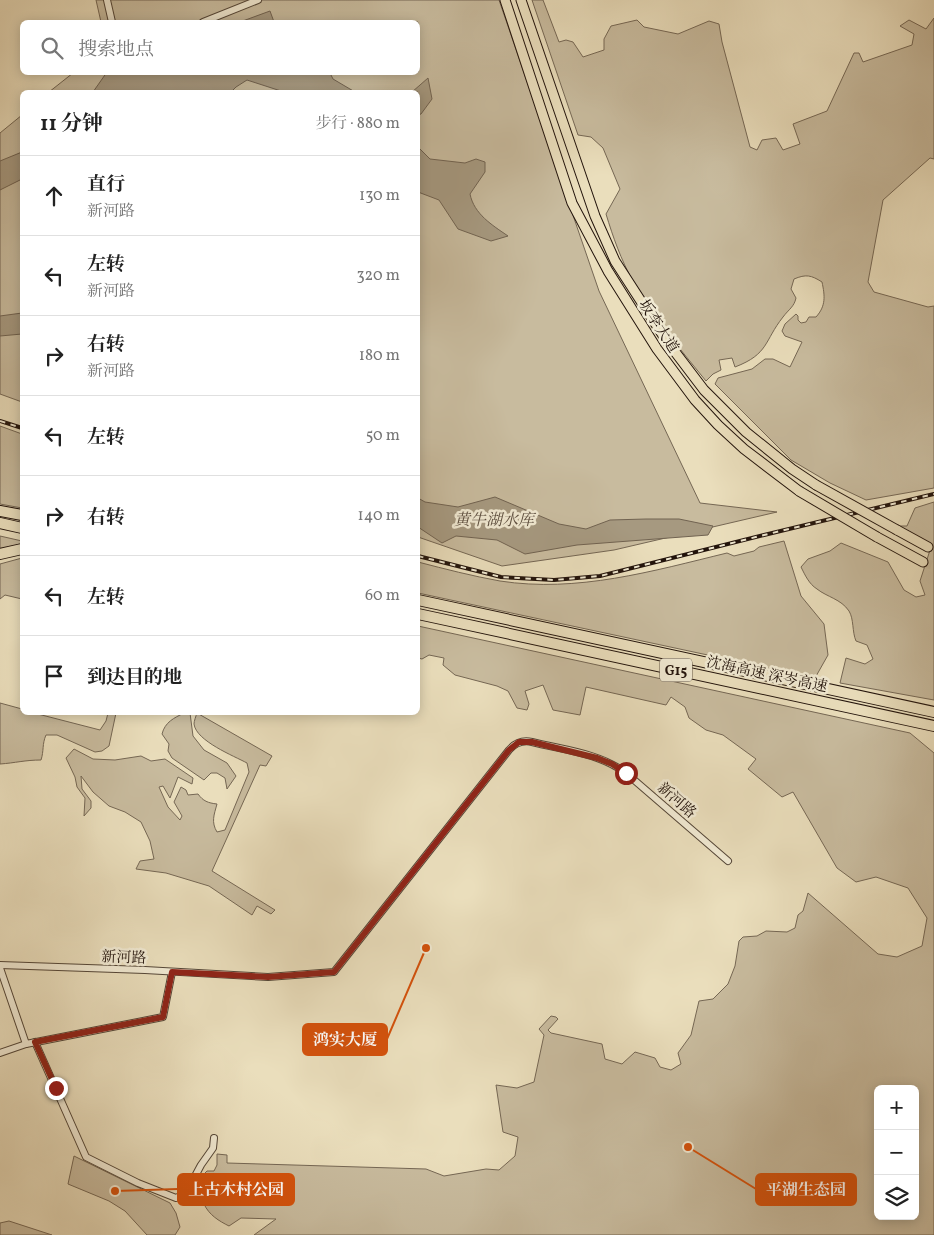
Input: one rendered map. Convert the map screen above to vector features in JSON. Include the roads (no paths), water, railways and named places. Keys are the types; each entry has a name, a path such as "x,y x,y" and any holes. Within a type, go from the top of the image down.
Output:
{"highway":[{"path":"0,510 20,515"},
{"path":"0,523 20,528"},
{"path":"0,554 20,549"},
{"name":"沈海高速 深岑高速","path":"420,600 934,712"},
{"name":"沈海高速 深岑高速","path":"420,614 934,726"}],"main road":[{"name":"坂李大道","path":"505,0 572,203 608,271 657,350 695,400 744,449 799,491 876,537 923,562"},
{"name":"坂李大道","path":"521,0 595,216 615,261 666,340 704,390 768,451 816,484 928,547"}],"street":[{"path":"107,0 112,20"},
{"path":"208,20 258,0"},
{"name":"新河路","path":"0,967 268,977 334,972 509,750 515,744 523,742 532,742 589,756 612,764 626,773 728,861"},
{"path":"0,967 26,1044"},
{"path":"0,1053 35,1042 163,1017 172,972"},
{"path":"35,1042 86,1157 138,1183 176,1198 186,1193 201,1165 213,1148 214,1138"}],"water":[{"path":"270,11 273,20 245,20"},
{"path":"105,75 331,75 333,79 352,90 278,90 247,80 233,90 94,90"},
{"path":"428,78 432,99 420,114 420,90 414,90"},
{"path":"420,149 430,159 465,163 476,159 485,162 485,172 470,194 472,201 484,218 508,236 491,241 458,229 439,200 420,193"},
{"path":"20,153 20,180 0,190 0,161"},
{"path":"20,313 20,334 0,336 0,316"},
{"name":"黄牛湖水库","path":"495,497 559,524 586,529 610,520 646,519 679,519 713,526 708,535 577,545 525,554 497,540 456,536 442,543 420,528 420,499 425,502 458,507"}],"tunnel":[{"path":"923,562 934,566"}],"railway":[{"path":"0,421 20,427"},
{"path":"420,557 501,577 554,580 600,576 934,494"}],"place":[{"name":"鸿实大厦","path":"426,948"},
{"name":"平湖生态园","path":"688,1147"},
{"name":"上古木村公园","path":"115,1191"}]}
